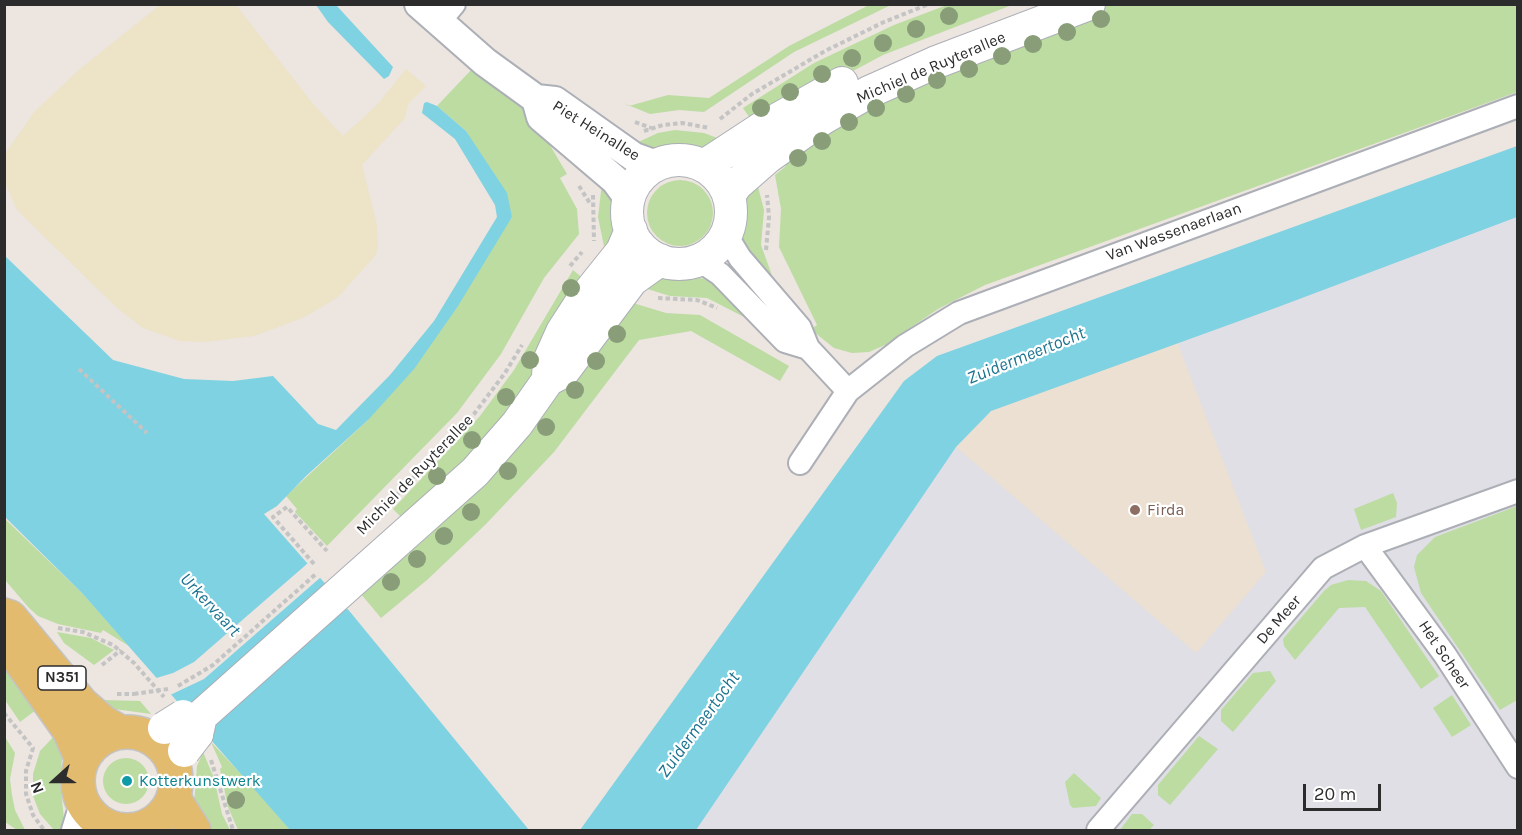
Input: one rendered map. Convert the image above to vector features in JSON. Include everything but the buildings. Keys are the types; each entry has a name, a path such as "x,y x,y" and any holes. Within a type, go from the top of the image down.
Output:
{"main road":[{"name":"Michiel de Ruyterallee","path":"704,166 762,129 863,72 927,44 1032,4"},
{"name":"Michiel de Ruyterallee","path":"729,196 736,185 768,157 822,119 869,92 934,63 1089,4"},
{"path":"676,160 704,166 719,179 729,196 731,216 726,235 715,250 699,260 683,263 660,260 643,248 631,230 628,214 629,199 639,179 656,165 676,160"},
{"name":"Michiel de Ruyterallee","path":"548,380 549,361 562,332 582,301 622,251 631,230"},
{"name":"Michiel de Ruyterallee","path":"160,752 197,734 201,716 475,472 517,424 548,380 562,372 632,280 660,260"},
{"name":"N351","path":"4,615 10,617 82,704 103,722 160,752 194,831"},
{"name":"N351","path":"4,638 69,730 82,760 78,780 78,816 132,829 164,812 160,752"},
{"path":"82,760 98,741 160,752"}],"street":[{"name":"Piet Heinallee","path":"437,11 536,99 541,117 615,180 629,199"},
{"name":"Piet Heinallee","path":"536,99 555,101 634,157 656,165"},
{"name":"Van Wassenaerlaan","path":"800,463 848,391 905,346 958,313 1518,106"},
{"path":"726,235 740,258 800,328 808,348 848,391"},
{"path":"699,260 720,274 785,340 808,348"},
{"name":"De Meer","path":"1098,831 1323,568 1365,546 1518,491"},
{"name":"Het Scheer","path":"1365,546 1445,655 1518,767"}],"path":[{"path":"640,133 663,125 682,123 711,128 732,108 798,66 858,34 929,4"},
{"path":"573,177 592,208"},
{"path":"764,185 769,216 765,239 767,256"},
{"path":"566,271 578,255 594,242 592,208 594,188"},
{"path":"654,297 697,300 720,310"},
{"name":"Michiel de Ruyterallee","path":"363,531 474,414 505,373 524,341"},
{"path":"79,369 147,433"},
{"path":"314,564 273,517 288,507 327,551"},
{"path":"134,694 168,689 190,681 325,566"},
{"path":"53,628 99,637"},
{"path":"102,665 121,650"},
{"path":"4,713 33,748 26,771 26,794 33,815 44,831"},
{"path":"215,769 226,815 233,831"}],"shaded area":[{"path":"1517,181 1517,830 627,830 956,389"},
{"name":"Firda","path":"1177,342 1266,572 1196,653 956,447 991,411"}],"green space":[{"path":"871,4 891,5 794,52 704,112 679,110 650,114 630,106 668,95 709,98 789,46"},
{"path":"947,5 1012,5 883,55 754,124 743,108 814,63 894,25"},
{"path":"1108,5 1517,5 1517,92 985,285 938,309 885,345 869,352 852,353 834,348 814,332 811,329 817,325 779,247 781,209 775,175 786,166 781,160 931,72"},
{"path":"472,69 524,110 541,130 567,174 560,178 577,209 579,234 544,278 501,354 457,413 327,546 295,512 297,509 286,496 368,420 512,217 466,131 437,106"},
{"path":"675,130 704,133 725,141 700,152 655,151 634,144 658,133"},
{"path":"673,180 687,180 699,185 708,194 713,213 711,226 704,237 687,246 673,246 661,241 652,232 647,220 647,206 652,194 661,185"},
{"path":"602,183 616,202 618,222 605,251 598,217"},
{"path":"757,183 764,210 761,245 774,281 749,257 741,239 744,200"},
{"path":"573,270 586,281 531,379 481,445 404,520 393,509 480,416 514,370"},
{"path":"667,273 707,280 717,286 748,319 707,298 670,296 641,287"},
{"path":"633,303 666,313 700,315 789,366 780,381 691,331 639,340 554,452 486,524 427,580 381,618 361,594 431,534 508,457 572,371"},
{"path":"1393,493 1397,503 1396,517 1361,530 1354,509"},
{"path":"1517,506 1517,700 1500,710 1421,593 1414,567 1417,555 1435,537"},
{"path":"4,518 82,593 129,646 103,630 101,633 58,624 38,616 29,608 5,580"},
{"path":"1348,580 1366,581 1381,591 1439,676 1421,689 1365,607 1339,608 1295,660 1284,646 1283,639 1324,591 1331,585"},
{"path":"57,632 91,638 114,650 94,665 64,643"},
{"path":"4,667 40,707 20,722 5,700"},
{"path":"1270,671 1276,681 1233,732 1221,721 1221,710 1253,673"},
{"path":"1452,695 1471,725 1452,737 1433,708"},
{"path":"102,700 140,701 151,714 107,708"},
{"path":"57,733 63,748 60,780 64,819 60,830 54,830 40,814 33,796 33,774 40,751"},
{"path":"1199,736 1218,749 1170,805 1158,795 1158,785"},
{"path":"5,737 15,753 10,779 12,795 15,810 25,830 17,830 5,822"},
{"path":"211,742 290,830 238,830 228,807 220,769 222,767"},
{"path":"203,752 214,778 222,814 230,830 207,830 194,804 197,766"},
{"path":"131,758 143,764 148,772 148,790 143,798 135,803 121,804 109,798 104,790 103,776 109,764 117,759"},
{"path":"1074,773 1101,798 1096,806 1073,808 1070,805 1065,782"},
{"path":"1132,814 1142,814 1154,825 1149,830 1120,830"}],"sand":[{"path":"160,5 236,5 313,104 343,136 377,105 406,69 426,86 408,104 405,118 362,165 377,225 378,248 375,256 338,297 305,317 254,336 206,342 180,341 143,328 117,308 17,210 5,183 5,154 34,112 80,69"}],"water":[{"path":"316,5 336,5 393,67 389,76 384,79 328,22"},
{"name":"Urkervaart","path":"424,103 437,106 466,131 507,193 512,217 458,306 414,369 368,420 306,476 277,506 264,514 351,613 529,830 290,830 82,593 5,517 4,255 113,360 184,379 233,381 273,376 318,424 336,430 390,375 434,321 497,217 495,205 455,139 422,113"},
{"name":"Zuidermeertocht","path":"1517,146 1517,217 991,411 956,447 696,830 580,830 904,381 937,356"}],"pier":[{"path":"308,563 321,577 204,679 168,696 153,679 173,673 194,662"}],"place":[{"name":"Firda","path":"1135,510"},
{"name":"Kotterkunstwerk","path":"127,781"}]}
